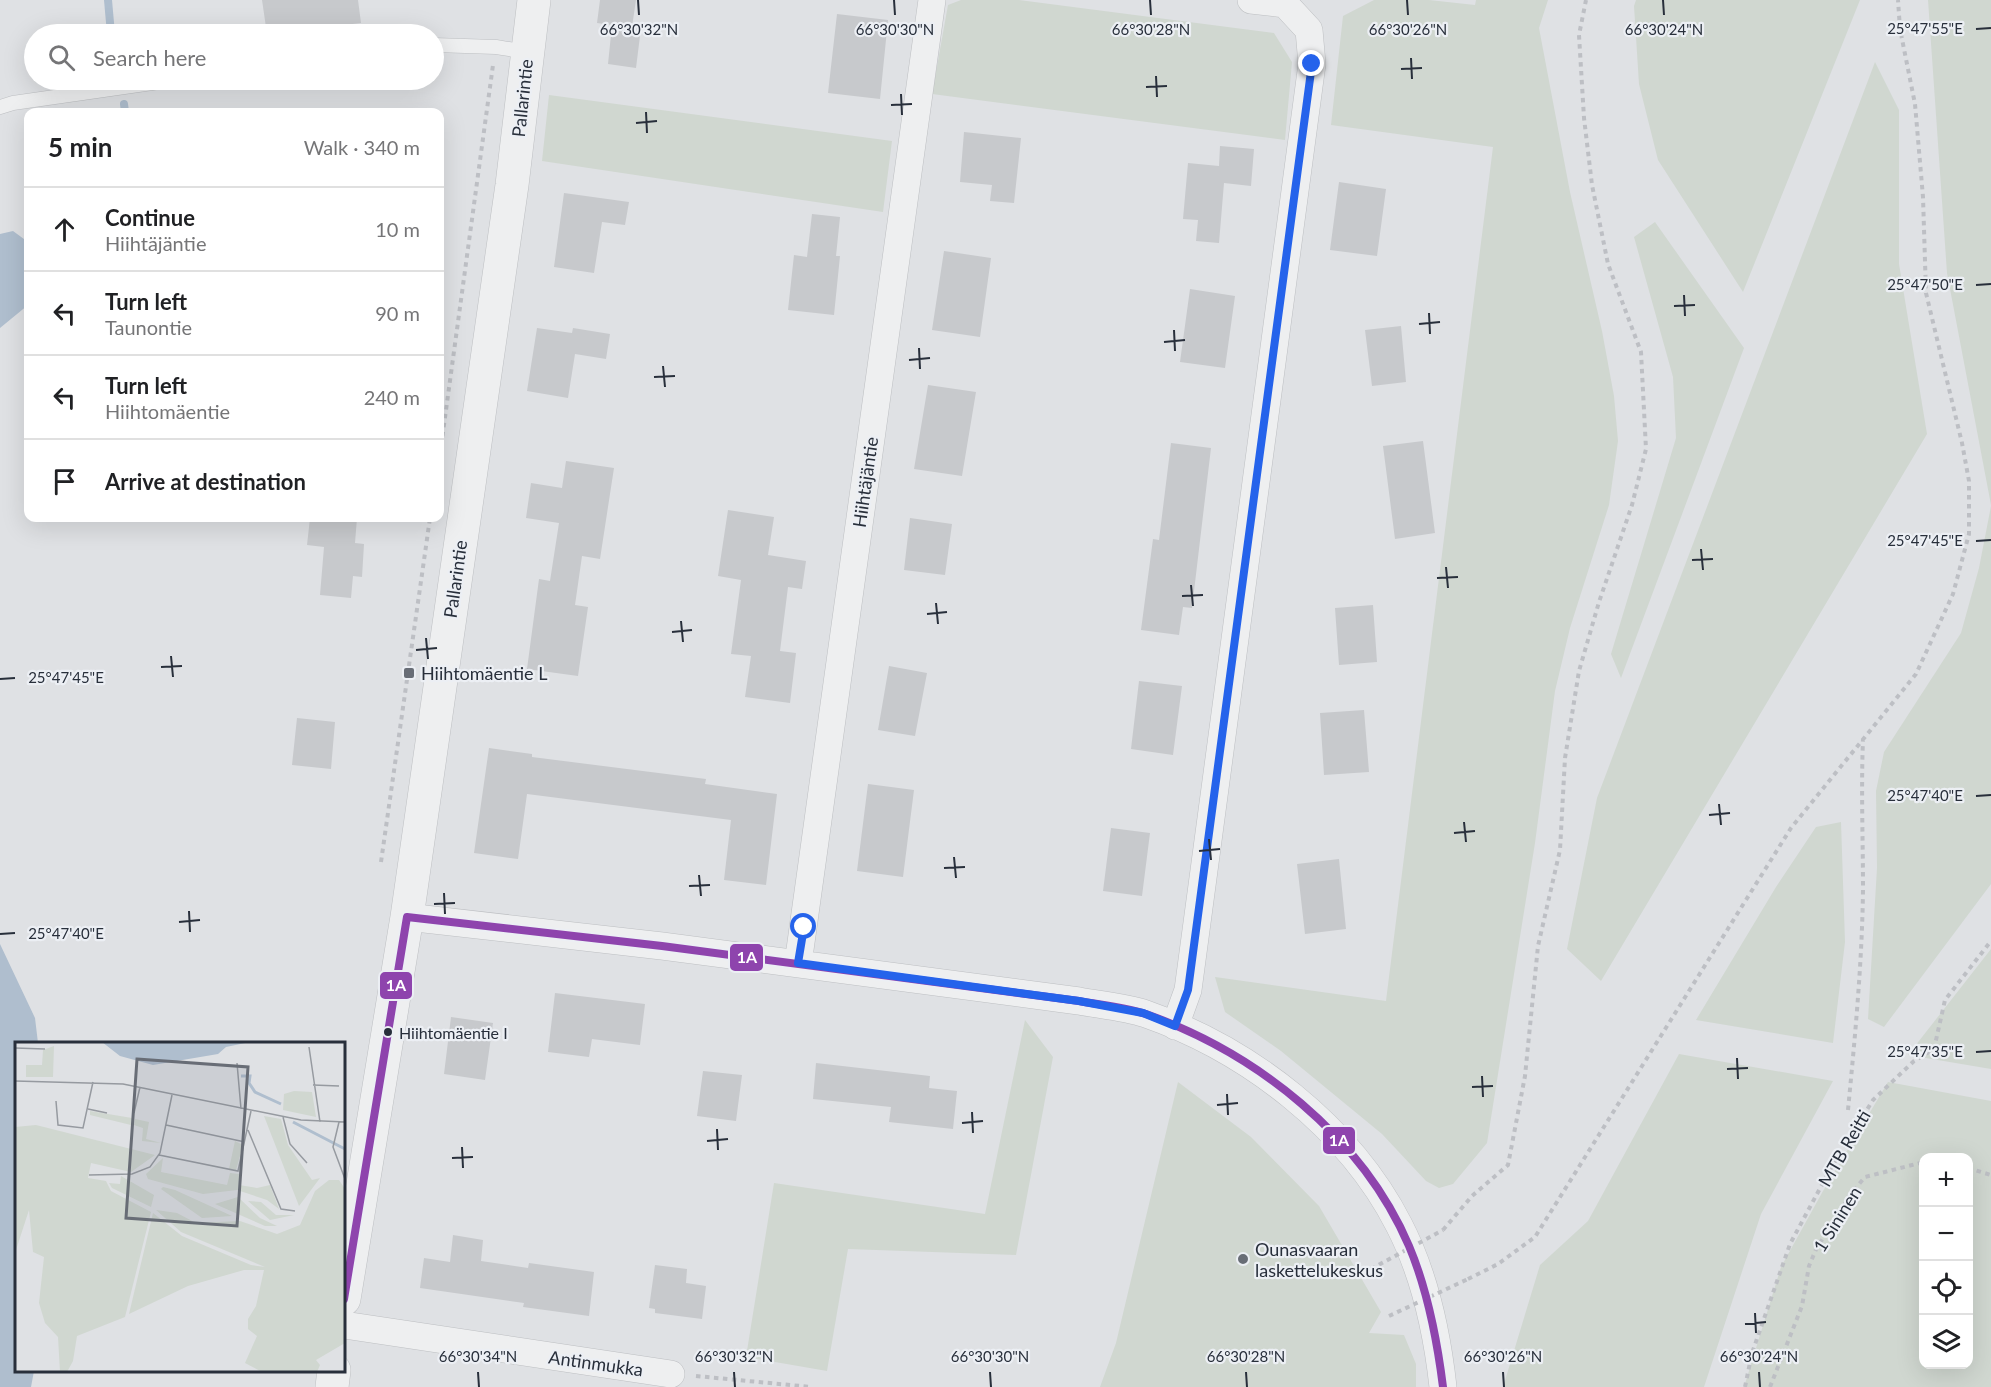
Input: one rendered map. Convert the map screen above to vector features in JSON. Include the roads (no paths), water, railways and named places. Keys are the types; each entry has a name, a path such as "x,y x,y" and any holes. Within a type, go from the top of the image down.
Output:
{"street":[{"name":"Pallarintie","path":"345,1293 407,917 512,185 512,50 534,0"},
{"name":"Hiihtäjäntie","path":"798,963 932,0"},
{"path":"1175,1026 1188,990 1312,64 1309,30 1285,4 1251,0"},
{"path":"407,917 798,963 1079,1001 1143,1013 1175,1026 1233,1056 1285,1091 1330,1131 1374,1182 1400,1226 1423,1282 1439,1347 1443,1387"},
{"name":"Antinmukka","path":"345,1325 671,1374"},
{"path":"332,1387 334,1372"}],"lane":[{"path":"444,46 512,50"},
{"path":"0,107 13,103 103,90"}],"water":[{"path":"13,231 24,239 24,308 0,328 0,234"},
{"path":"0,944 35,1018 38,1042 15,1042 15,1372 34,1372 31,1387 0,1387"}],"waterway":[{"path":"108,0 110,24"},
{"path":"124,104 124,108"}],"place":[{"name":"Hiihtomäentie L","path":"409,673"},
{"name":"Hiihtomäentie I","path":"388,1032"},
{"name":"Ounasvaaran laskettelukeskus","path":"1243,1259"}]}
